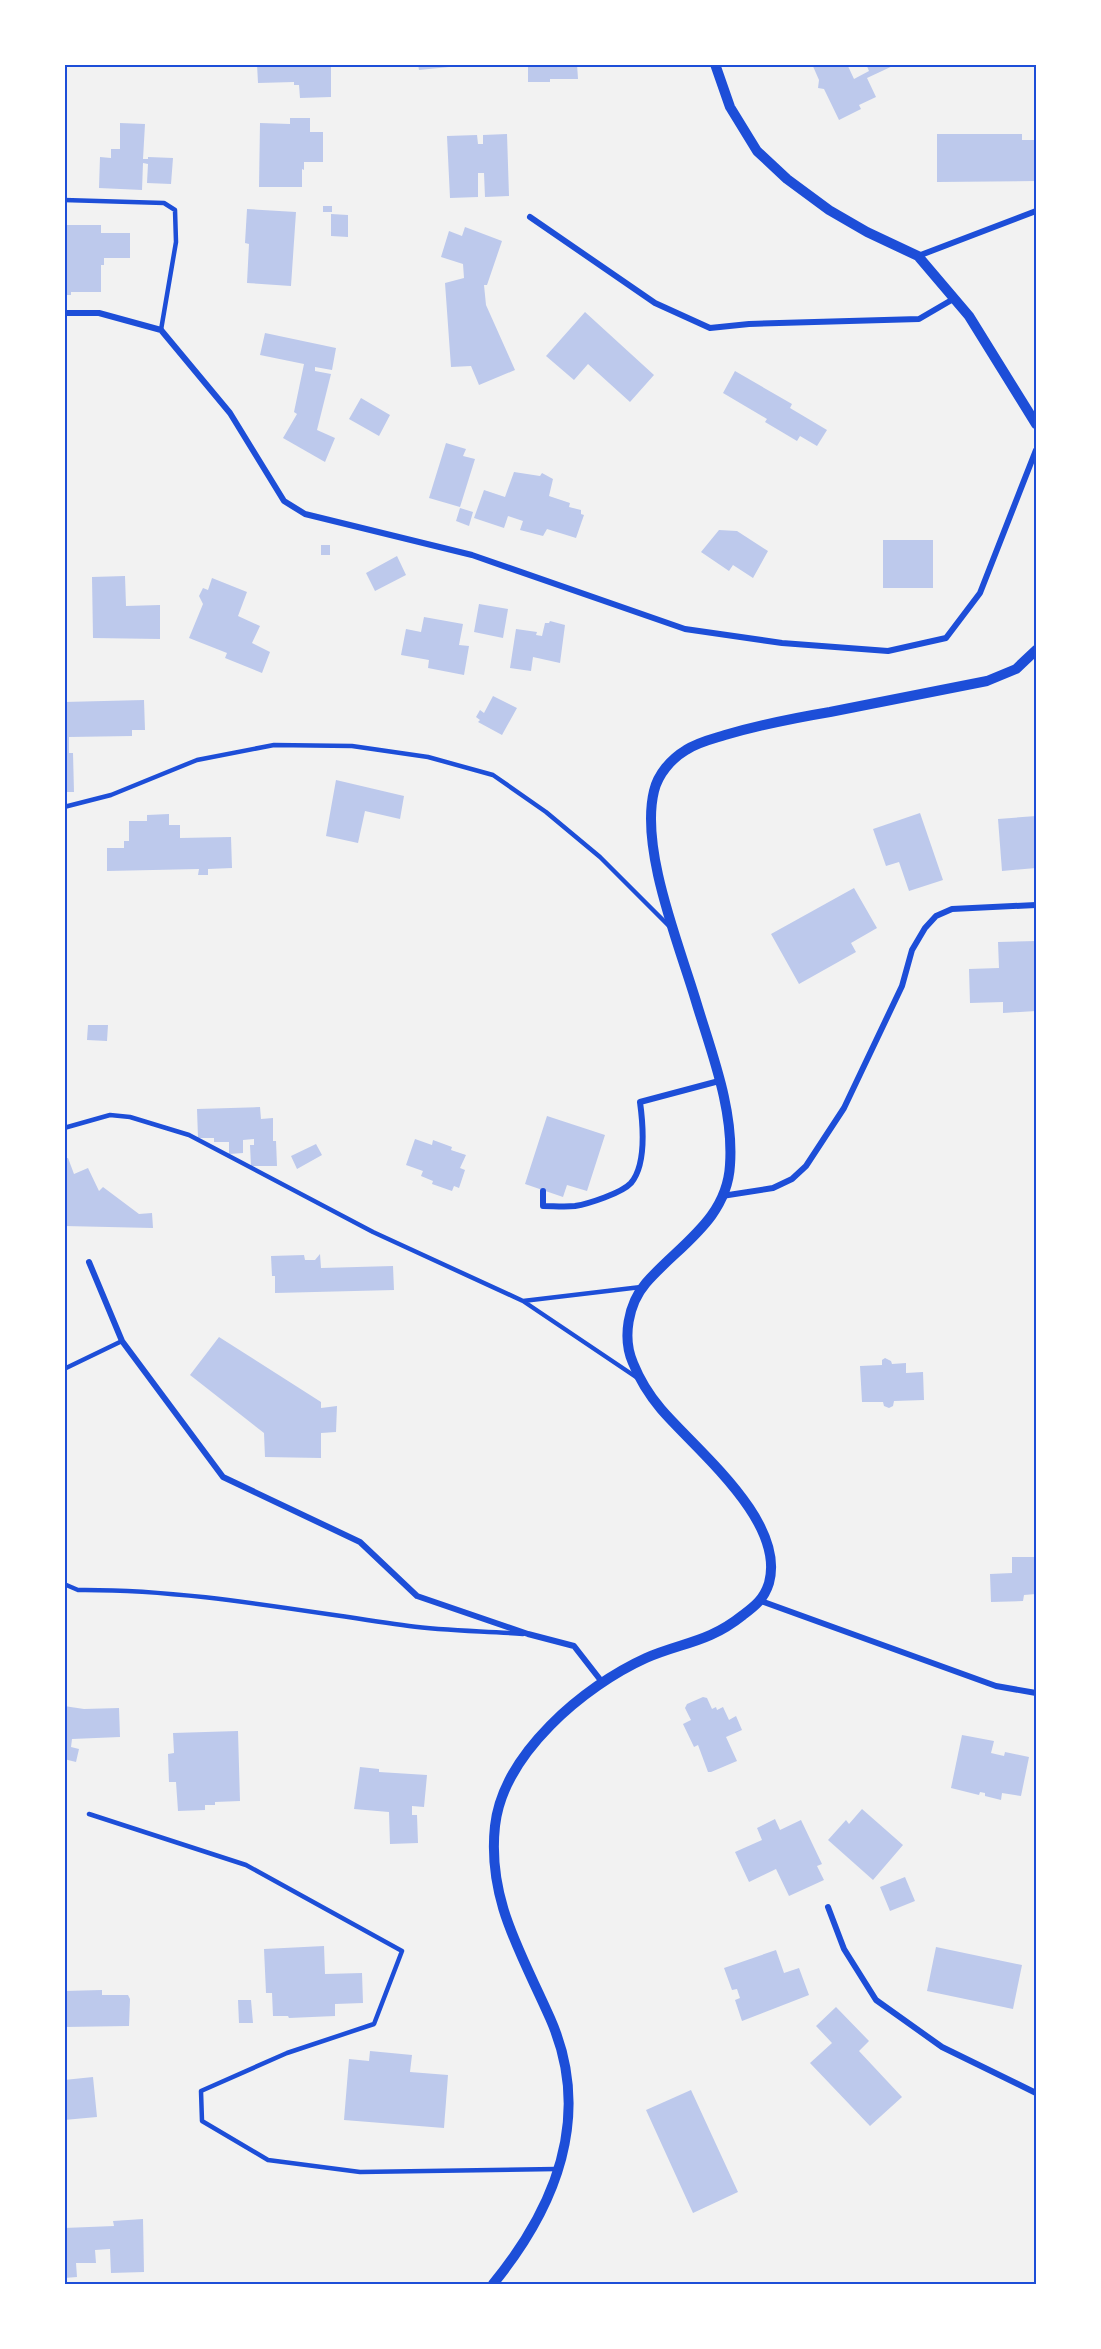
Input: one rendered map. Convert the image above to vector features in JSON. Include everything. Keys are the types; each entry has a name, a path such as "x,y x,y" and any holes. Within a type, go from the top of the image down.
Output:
{"street":[{"path":"715,64 730,107 757,151 787,178 829,210 867,232 918,256 969,316 1036,424"},
{"path":"918,256 1036,211"},
{"path":"530,217 655,303 710,328 749,324 919,320 955,298"},
{"path":"64,313 99,314 161,330 230,413 284,501 305,514 472,555 685,629 782,643 888,651 946,638 980,593 1036,450"},
{"path":"494,2284 532,2230 554,2187 565,2149 569,2120 568,2082 561,2046 508,1925 495,1881 496,1820 503,1794 530,1746 602,1682 649,1657 722,1632 761,1601 770,1579 770,1555 764,1533 754,1512 688,1436 657,1405 630,1359 627,1324 643,1286 708,1222 722,1196 731,1169 729,1122 652,844 651,813 655,787 665,767 681,752 699,743 764,723 987,681 1016,669 1036,650"},
{"path":"722,1196 773,1188 792,1179 806,1166 843,1108 902,986 912,950 925,928 936,916 952,909 1036,905"},
{"path":"543,1191 543,1206 576,1206 614,1194 631,1183 641,1160 643,1126 640,1101 719,1081"},
{"path":"88,1262 122,1341 223,1477 360,1542 417,1596 528,1634 574,1646 602,1682"},
{"path":"761,1601 996,1686 1036,1693"},
{"path":"828,1907 844,1949 876,2000 942,2047 1036,2093"}],"lane":[{"path":"64,200 164,203 175,210 176,242 161,330"},
{"path":"64,807 111,795 197,759 274,745 352,746 428,758 493,775 546,812 600,857 675,932"},
{"path":"64,1128 110,1115 130,1117 189,1135 373,1232 523,1301 644,1382"},
{"path":"523,1301 643,1286"},
{"path":"64,1369 122,1341"},
{"path":"64,1584 78,1590 181,1594 411,1627 528,1634"},
{"path":"89,1814 246,1865 402,1951 374,2024 287,2054 201,2091 202,2121 268,2160 360,2172 559,2169"}],"building":[{"path":"257,64 331,64 331,97 300,98 299,85 294,85 294,82 258,83"},
{"path":"418,64 459,64 459,66 419,70"},
{"path":"528,64 577,64 578,79 528,82"},
{"path":"812,64 847,64 854,79 869,71 866,64 897,64 867,78 876,97 859,105 861,109 839,120 824,89 818,88 819,80"},
{"path":"290,118 310,118 310,132 323,132 323,162 304,162 302,187 259,187 260,123 290,124"},
{"path":"120,123 145,124 143,159 148,159 148,157 173,158 171,184 147,183 148,164 143,163 142,190 99,188 100,157 111,158 111,149 120,149"},
{"path":"507,134 509,196 485,197 484,173 478,173 478,197 450,198 447,136 477,135 478,144 483,144 483,135"},
{"path":"937,134 1022,134 1022,140 1036,140 1036,181 937,182"},
{"path":"323,206 332,206 332,212 323,212"},
{"path":"247,209 296,212 291,286 247,283 249,244 245,243"},
{"path":"331,214 348,215 348,237 331,236"},
{"path":"64,225 101,225 101,233 130,233 130,258 104,258 104,265 101,265 101,292 71,292 71,295 64,295"},
{"path":"465,227 502,241 487,285 484,285 486,305 515,370 479,385 471,366 451,367 445,283 464,278 463,264 441,257 449,231 462,236"},
{"path":"585,312 654,375 630,402 588,364 574,380 546,356"},
{"path":"265,333 336,348 332,370 315,367 315,371 331,374 317,430 335,438 325,462 283,438 297,414 294,412 304,364 260,355"},
{"path":"735,371 792,404 790,408 827,430 817,446 800,436 797,441 765,422 767,419 723,393"},
{"path":"361,398 390,415 379,436 349,419"},
{"path":"446,443 466,449 463,456 475,459 460,507 429,498"},
{"path":"514,472 540,476 542,473 553,479 549,496 570,503 569,507 581,510 581,514 584,515 576,538 547,529 543,536 520,530 523,521 508,516 504,528 474,518 484,490 505,497"},
{"path":"460,508 473,512 469,526 456,521"},
{"path":"719,530 737,531 768,551 753,578 733,565 729,571 701,552"},
{"path":"883,540 933,540 933,588 883,588"},
{"path":"321,545 330,545 330,555 321,555"},
{"path":"397,556 406,575 375,591 366,573"},
{"path":"125,576 126,606 160,605 160,639 93,638 92,577"},
{"path":"212,578 247,592 238,616 260,626 252,643 270,652 262,673 225,658 227,653 189,638 203,604 199,596 203,588 208,590"},
{"path":"479,604 508,609 503,638 474,632"},
{"path":"424,617 463,624 459,645 469,646 464,675 428,668 429,660 401,655 406,629 421,632"},
{"path":"550,621 565,625 560,663 533,657 531,671 510,668 516,629 537,632 536,635 542,636 545,623"},
{"path":"493,696 517,708 502,735 478,722 480,720 476,717 480,710 484,713"},
{"path":"144,700 145,730 132,730 132,736 69,737 69,753 73,753 74,792 64,792 64,702"},
{"path":"336,780 404,796 400,819 365,811 358,843 326,836"},
{"path":"920,813 943,880 909,891 899,862 886,866 873,829"},
{"path":"169,814 169,825 180,825 180,838 231,837 232,868 208,869 208,875 198,875 199,869 107,871 107,848 124,848 124,841 129,841 129,821 147,821 147,815"},
{"path":"1036,816 1036,868 1002,871 998,819"},
{"path":"854,888 877,928 851,943 856,952 799,984 771,934"},
{"path":"1036,941 1036,1011 1003,1013 1003,1002 970,1003 969,969 999,968 998,942"},
{"path":"88,1025 108,1025 107,1041 87,1040"},
{"path":"260,1107 261,1119 273,1118 273,1141 276,1141 277,1166 251,1166 250,1145 254,1145 254,1139 243,1140 243,1153 229,1154 229,1142 214,1142 214,1138 198,1138 197,1109"},
{"path":"547,1116 605,1135 587,1191 567,1185 563,1197 525,1184"},
{"path":"415,1139 432,1145 433,1140 466,1155 460,1168 465,1170 459,1188 454,1186 452,1191 432,1184 433,1181 421,1176 423,1171 406,1165"},
{"path":"316,1144 322,1155 297,1169 291,1156"},
{"path":"64,1158 68,1158 74,1174 88,1168 99,1191 103,1187 139,1214 152,1213 153,1228 64,1226"},
{"path":"320,1254 321,1268 393,1266 394,1290 275,1293 275,1276 272,1276 271,1256 304,1255 305,1260 315,1260"},
{"path":"219,1337 321,1402 321,1408 337,1406 336,1432 321,1433 321,1458 265,1457 264,1433 190,1375"},
{"path":"885,1358 892,1364 906,1363 906,1373 923,1372 924,1400 894,1401 893,1406 889,1408 884,1406 883,1402 862,1402 860,1366 882,1365 882,1360"},
{"path":"1012,1557 1036,1557 1036,1594 1024,1595 1023,1601 991,1602 990,1574 1012,1573"},
{"path":"703,1697 707,1698 712,1709 716,1707 717,1710 723,1707 729,1720 736,1716 742,1730 726,1737 737,1761 711,1772 708,1772 698,1745 694,1747 683,1724 691,1720 685,1708 687,1704"},
{"path":"64,1706 84,1709 119,1708 120,1737 72,1739 71,1747 79,1749 76,1762 64,1759"},
{"path":"238,1731 240,1801 215,1802 215,1805 205,1805 205,1810 178,1811 176,1782 169,1782 168,1754 174,1753 173,1733"},
{"path":"962,1735 994,1741 991,1753 1004,1756 1005,1752 1029,1757 1021,1796 1002,1793 1001,1800 985,1796 985,1793 980,1792 979,1795 951,1788"},
{"path":"360,1767 379,1769 379,1772 427,1775 424,1807 412,1806 412,1815 417,1815 418,1843 390,1844 389,1812 354,1809"},
{"path":"862,1809 903,1845 873,1880 828,1840 846,1820 849,1824"},
{"path":"775,1819 780,1830 801,1820 822,1864 817,1866 824,1880 789,1896 776,1869 749,1882 735,1852 762,1840 757,1828"},
{"path":"905,1877 915,1901 890,1911 880,1887"},
{"path":"324,1946 325,1974 362,1973 363,2003 335,2004 335,2016 289,2018 288,2016 273,2016 272,1993 266,1993 264,1949"},
{"path":"936,1947 1022,1965 1013,2009 927,1991"},
{"path":"776,1950 784,1973 799,1968 809,1995 742,2021 735,2000 740,1998 737,1989 732,1990 724,1968"},
{"path":"102,1990 102,1995 128,1995 130,1999 129,2026 65,2027 64,1991"},
{"path":"238,2000 251,2000 253,2023 239,2023"},
{"path":"836,2007 869,2041 859,2051 902,2097 870,2126 810,2063 832,2043 816,2026"},
{"path":"370,2051 412,2055 410,2072 448,2075 444,2128 344,2120 349,2059 369,2061"},
{"path":"93,2077 97,2117 64,2120 64,2080"},
{"path":"691,2090 738,2192 693,2213 646,2110"},
{"path":"143,2219 144,2272 111,2273 110,2249 95,2250 96,2263 76,2263 77,2277 64,2278 64,2228 114,2226 113,2221"}]}
